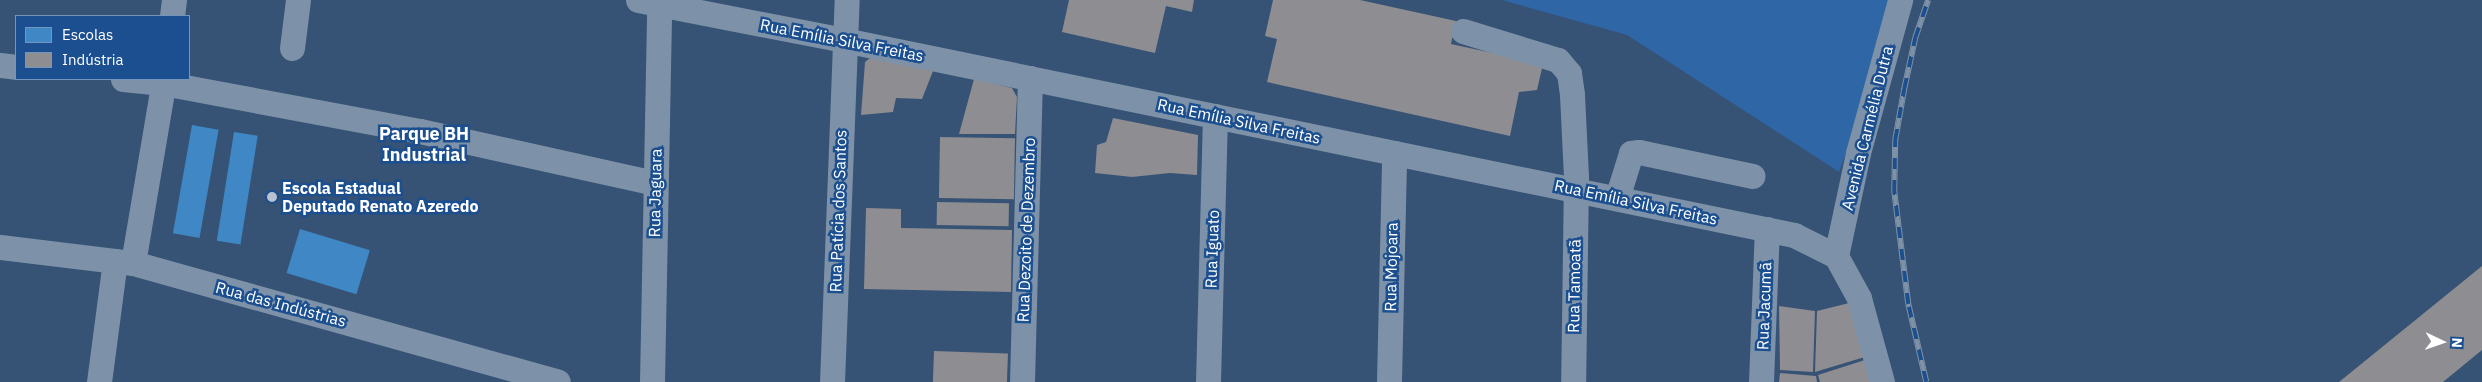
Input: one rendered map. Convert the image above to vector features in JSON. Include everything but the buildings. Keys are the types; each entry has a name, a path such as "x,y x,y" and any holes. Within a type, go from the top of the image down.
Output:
{"street":[{"path":"172,15 174,0"},
{"path":"292,48 298,0"},
{"name":"Rua Patícia dos Santos","path":"832,382 847,0"},
{"name":"Avenida Carmélia Dutra","path":"1836,256 1858,153 1900,0"},
{"name":"Rua Emília Silva Freitas","path":"648,2 844,40 1767,229 1794,235 1836,256"},
{"name":"Rua Jaguara","path":"648,2 655,183 652,382"},
{"name":"Rua Tamoatã","path":"1463,31 1558,60 1569,73 1572,95 1576,190 1573,382"},
{"path":"0,65 15,67"},
{"name":"Rua Dezoito de Dezembro","path":"1022,382 1030,78"},
{"path":"143,80 163,81 420,132 655,183"},
{"path":"100,382 163,81"},
{"name":"Rua Iguato","path":"1208,382 1216,116"},
{"path":"1617,198 1631,153 1639,152 1753,176"},
{"name":"Rua Mojoara","path":"1388,382 1394,153"},
{"name":"Rua Jacumã","path":"1761,382 1767,229"},
{"name":"Rua das Indústrias","path":"0,247 124,262 558,382"},
{"path":"1836,256 1859,298 1882,382"}],"shaded area":[{"path":"1502,0 1902,0 1839,172 1627,35"}],"railway":[{"path":"1926,382 1908,304 1894,191 1895,140 1904,89 1915,38 1928,0"}],"place":[{"name":"Escola Estadual Deputado Renato Azeredo","path":"272,197"}],"district":[{"name":"Parque BH Industrial","path":"424,145"}]}
